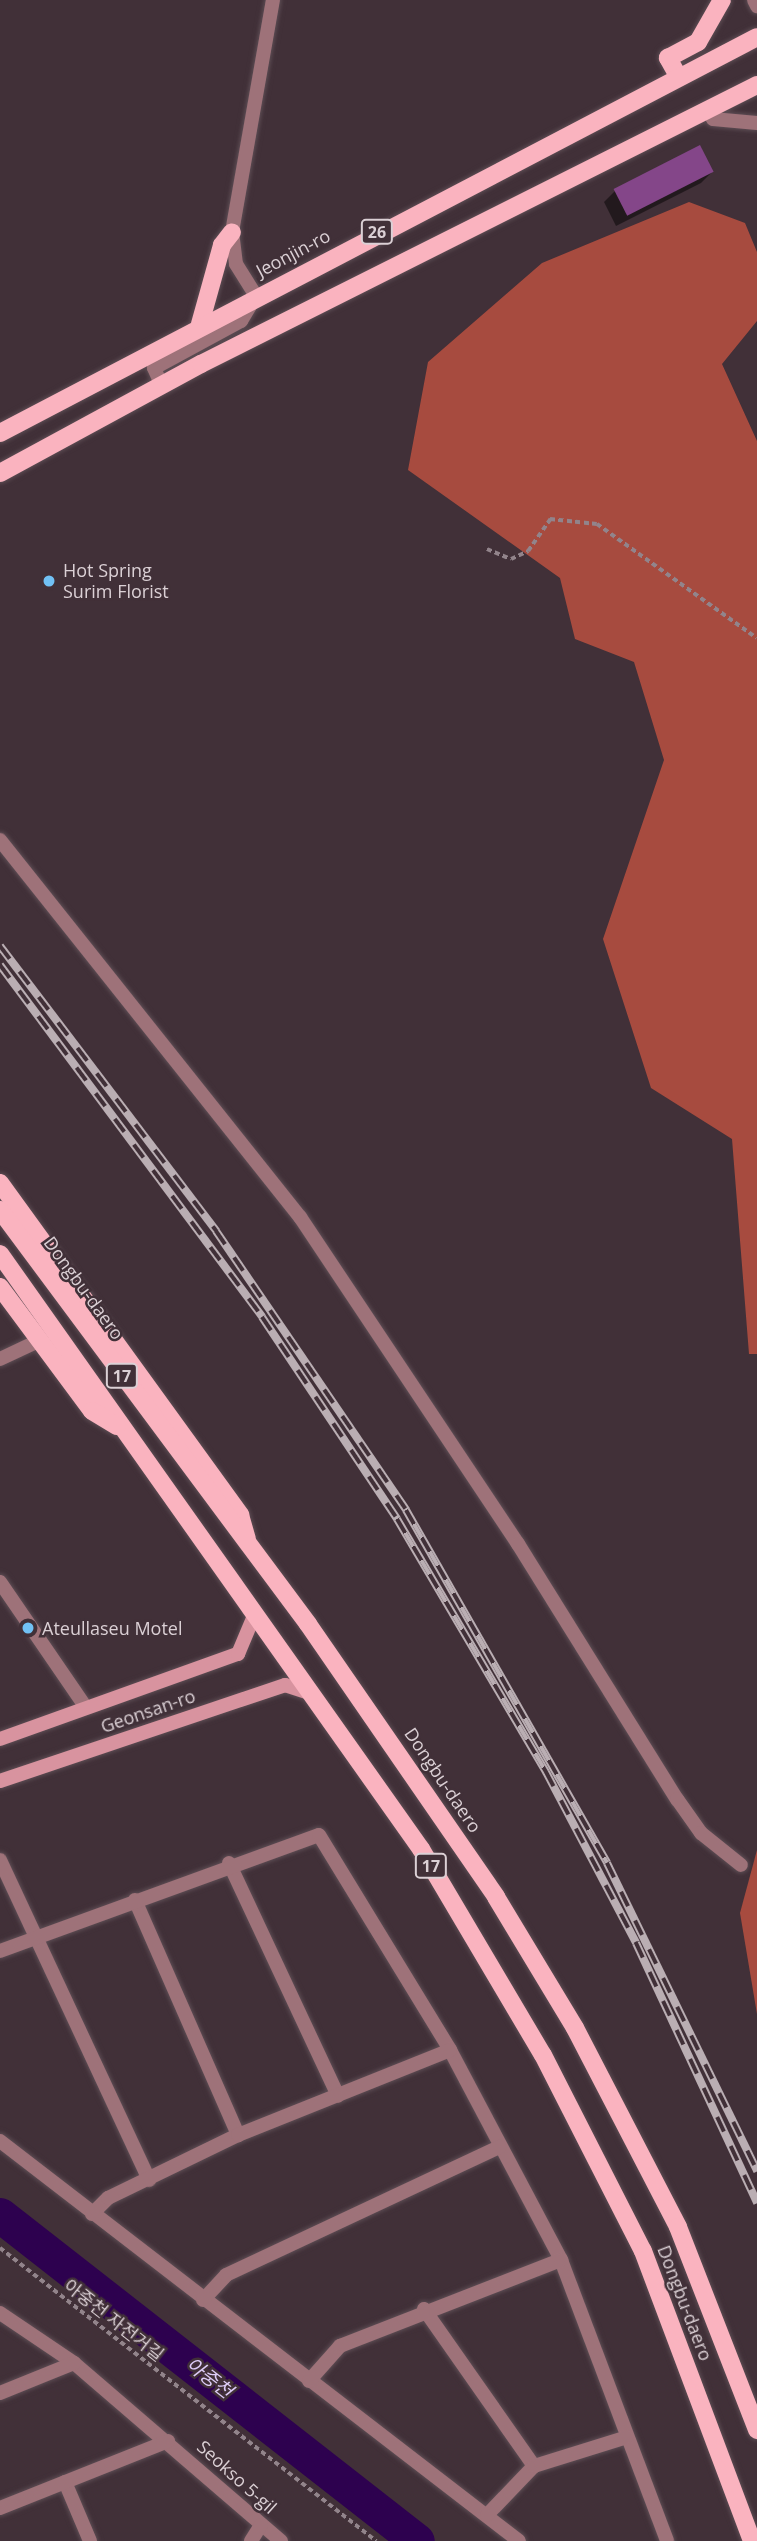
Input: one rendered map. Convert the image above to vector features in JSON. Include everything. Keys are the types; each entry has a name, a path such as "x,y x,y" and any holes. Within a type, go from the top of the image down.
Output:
{"main road":[{"path":"678,76 668,58 698,42 722,0"},
{"name":"Jeonjin-ro","path":"0,433 200,324 757,37"},
{"name":"26","path":"0,473 162,386 757,85"},
{"path":"200,324 222,244 232,232"},
{"path":"0,1183 240,1515 247,1539"},
{"name":"Dongbu-daero","path":"0,1210 247,1539 417,1778 575,2028 678,2227 757,2430"},
{"name":"Dongbu-daero","path":"0,1254 105,1400 117,1426 421,1849 544,2054 643,2251 752,2541"},
{"name":"Dongbu-daero","path":"0,1287 92,1411 117,1426"}],"street":[{"path":"162,386 154,368 242,321 256,296 236,264 232,232 273,0"},
{"path":"754,0 757,6"},
{"path":"708,109 713,119 757,123"},
{"path":"0,840 300,1217 518,1544 670,1789 701,1833 741,1865"},
{"path":"0,1359 38,1341"},
{"path":"0,1582 85,1706"},
{"name":"Geonsan-ro","path":"0,1739 85,1706 238,1654 254,1616"},
{"name":"Geonsan-ro","path":"0,1781 285,1685 309,1693"},
{"path":"0,1951 229,1863 319,1835 450,2050 561,2260 667,2541"},
{"path":"0,1860 149,2180"},
{"path":"229,1863 338,2096"},
{"path":"135,1900 238,2136"},
{"path":"92,2214 108,2198 238,2136 450,2050"},
{"path":"0,2141 519,2541"},
{"path":"203,2300 226,2275 499,2147"},
{"path":"309,2381 340,2346 424,2309 561,2260"},
{"path":"424,2309 534,2466"},
{"name":"Seokso 5-gil","path":"0,2313 74,2364 168,2441 281,2541"},
{"path":"0,2393 74,2364"},
{"path":"487,2515 534,2466 627,2437"},
{"path":"0,2508 168,2441"},
{"path":"65,2482 90,2541"},
{"path":"251,2541 261,2525"}],"path":[{"path":"487,549 511,559 528,551 550,519 597,524 757,638"},
{"name":"아중천 자전거길","path":"0,2248 377,2541"}],"shaded area":[{"path":"689,202 745,223 757,252 757,321 722,364 757,441 757,1354 749,1354 732,1139 651,1088 603,939 664,760 634,662 575,639 560,578 408,470 428,362 542,263"},
{"path":"757,1850 757,2014 740,1913"}],"building":[{"path":"700,145 714,172 627,216 614,189"}],"waterway":[{"name":"아중천","path":"0,2215 417,2541"}],"railway":[{"path":"0,946 216,1231 406,1510 607,1863 757,2171"},
{"path":"0,965 262,1317 397,1519 546,1772 636,1943 757,2203"}],"place":[{"name":"Hot Spring Surim Florist","path":"49,581"},
{"name":"Ateullaseu Motel","path":"28,1628"}]}
